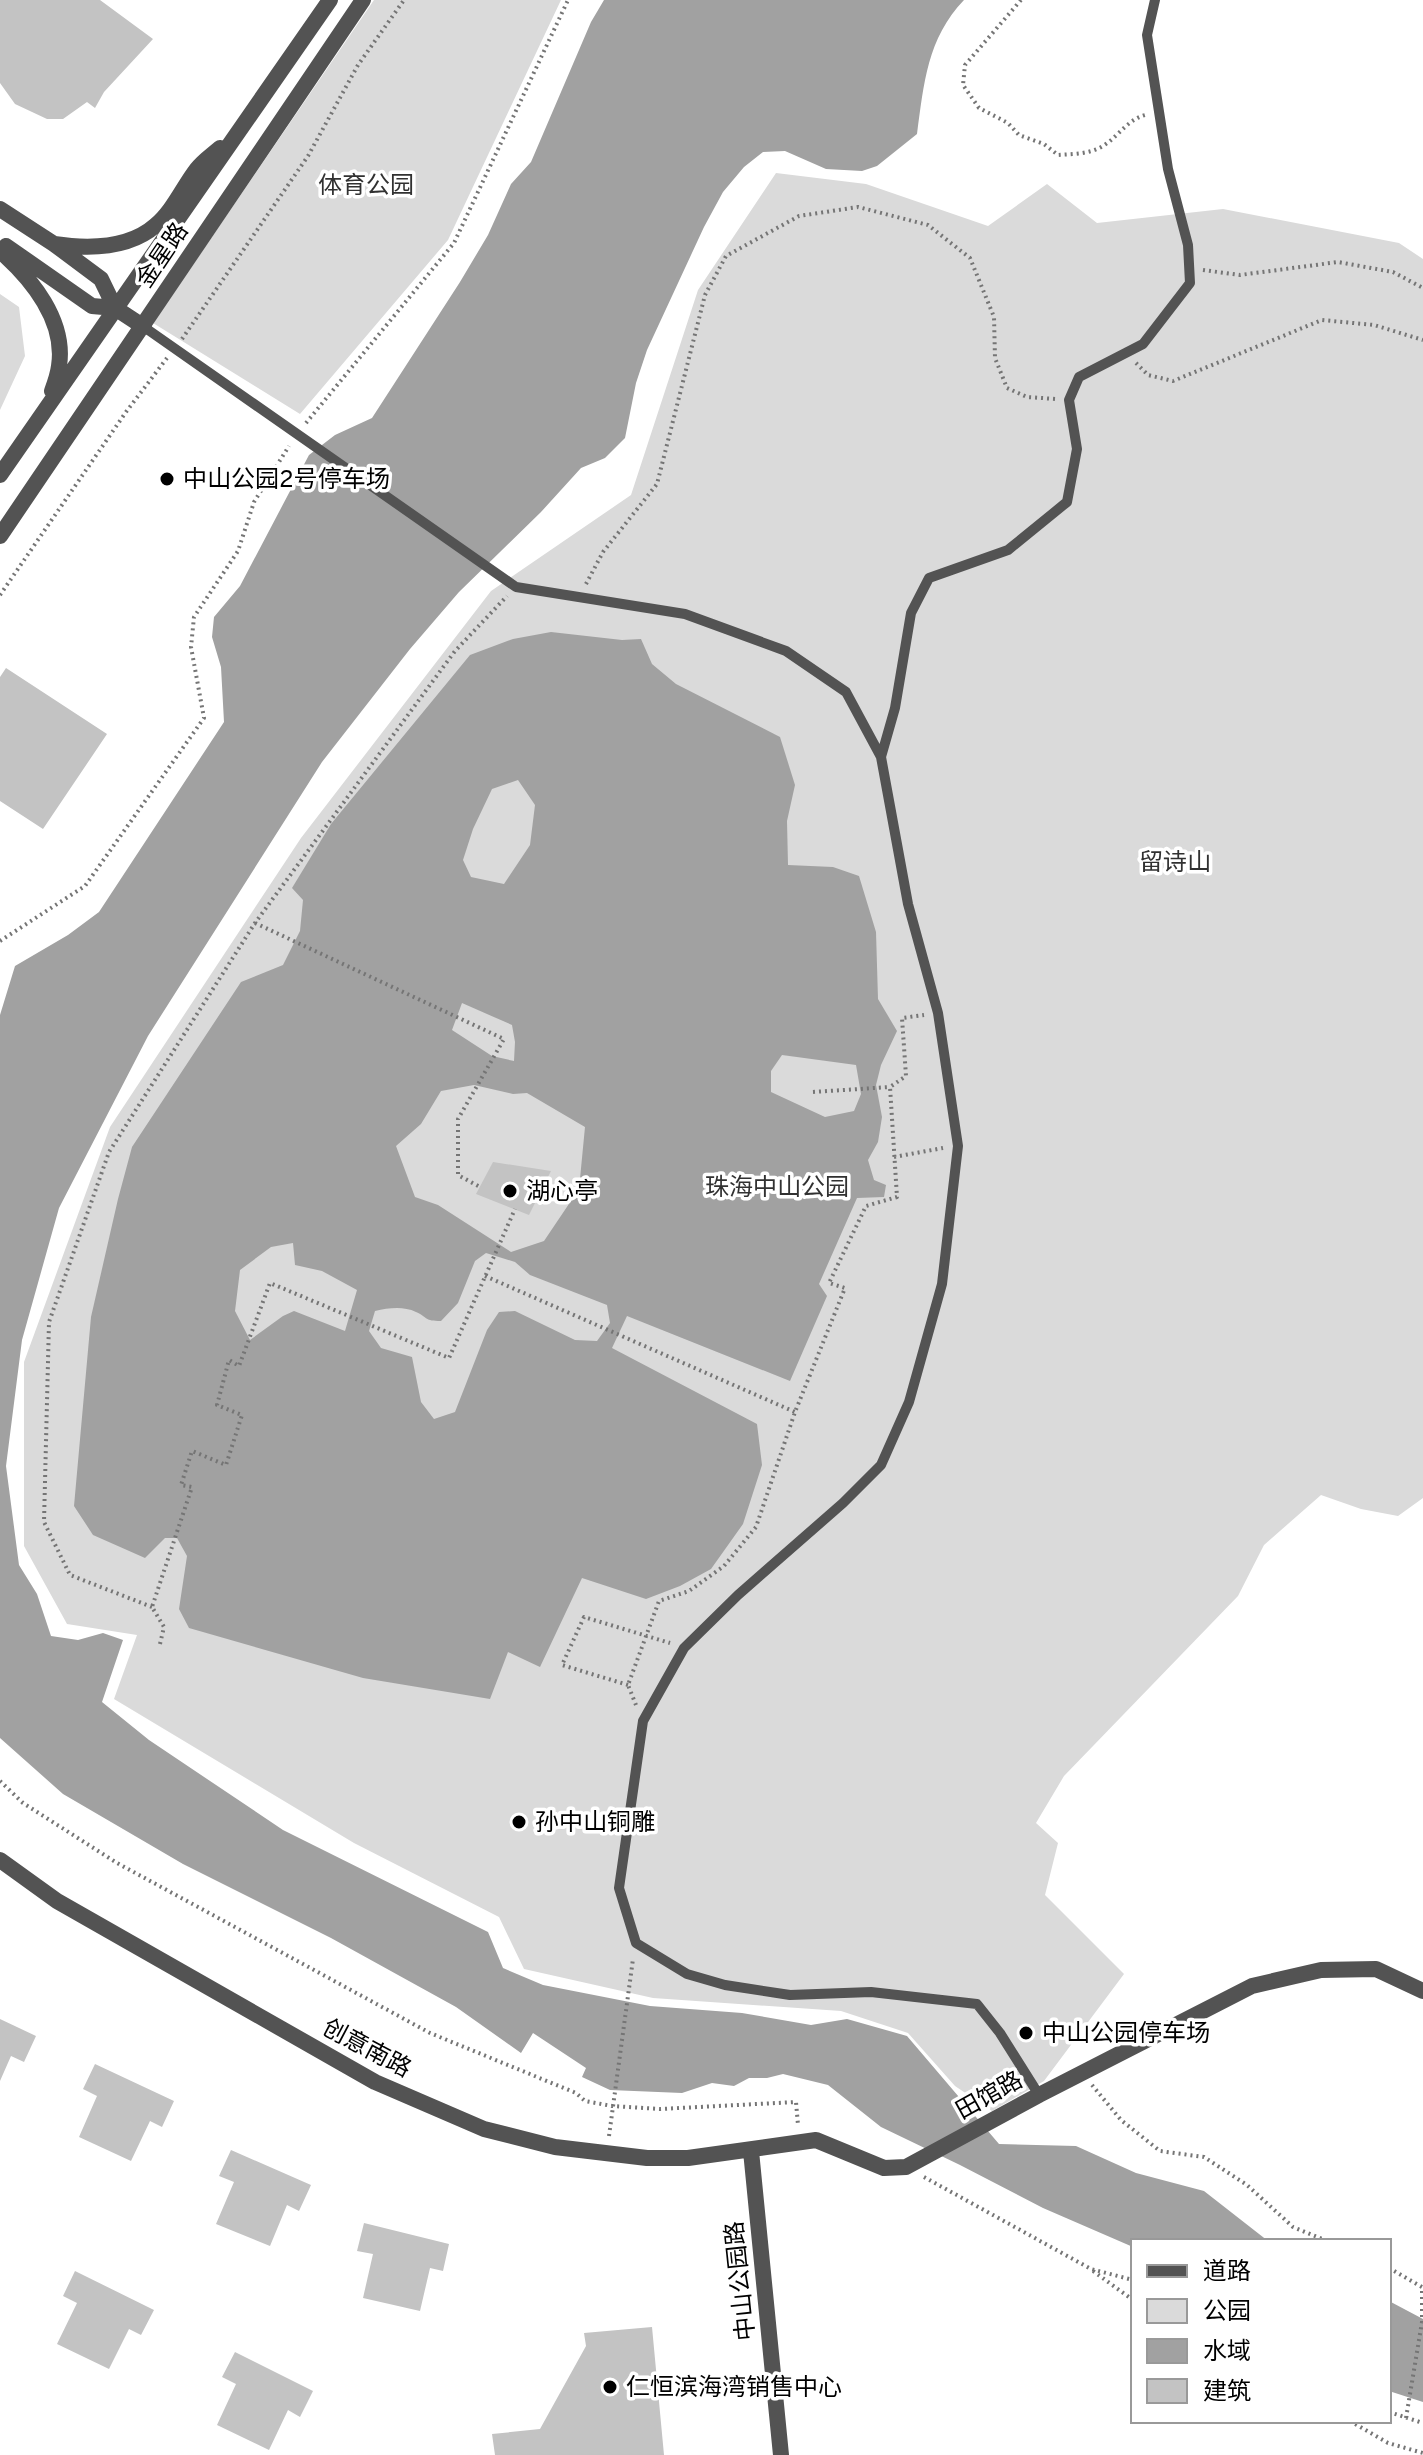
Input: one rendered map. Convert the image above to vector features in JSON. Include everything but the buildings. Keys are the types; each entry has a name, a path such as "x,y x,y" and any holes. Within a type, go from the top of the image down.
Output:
{"street":[{"name":"金星路","path":"0,475 330,0"},
{"name":"金星路","path":"0,536 363,0"},
{"path":"54,244 83,248 110,246 136,237 156,225 199,166 239,131"},
{"path":"0,209 101,279 115,308"},
{"path":"0,242 92,306 115,308 144,327"},
{"path":"0,251 47,304 56,327 60,365 49,404"},
{"name":"创意南路","path":"0,1860 57,1901 375,2082 484,2129 519,2140 607,2154 688,2158 751,2151"},
{"name":"田馆路","path":"906,2167 1252,1986 1321,1970 1376,1969 1423,1991"},
{"path":"751,2151 816,2140 884,2168 906,2167"},
{"name":"中山公园路","path":"751,2151 781,2455"}],"lane":[{"path":"881,757 895,708 911,613 929,578 1008,550 1067,502 1077,449 1069,400 1079,377 1143,344 1190,283 1188,245 1168,169 1147,35 1155,0"},
{"path":"144,327 516,587 685,614 786,651 846,692 881,757 908,904 938,1013 958,1146 942,1284 909,1402 881,1465 684,1648 643,1721 619,1888 636,1943 687,1974 725,1985 790,1995 871,1992 977,2004 1000,2033 1039,2095"}],"path":[{"path":"0,595 308,156 358,65 404,0"},
{"path":"0,941 85,886 204,718 191,647 194,617 238,551 254,502 298,433 454,243 568,0"},
{"path":"1021,0 965,65 963,85 979,108 1008,123 1019,135 1044,144 1058,155 1083,153 1103,146 1134,118 1159,110"},
{"path":"579,596 603,552 657,484 705,295 726,256 799,216 858,207 928,225 970,258 994,317 995,358 1007,388 1027,397 1069,400"},
{"path":"1189,268 1240,275 1338,262 1393,272 1423,288"},
{"path":"1126,353 1148,375 1173,381 1322,320 1374,325 1423,340"},
{"path":"160,1644 164,1627 152,1607 70,1575 44,1522 49,1322 109,1152 255,923 455,651 516,587"},
{"path":"255,923 504,1039 458,1119 458,1175 480,1187"},
{"path":"813,1092 890,1087 906,1076 902,1018 938,1013"},
{"path":"643,1721 628,1685 659,1601 689,1591 724,1566 756,1527 795,1412 845,1288 829,1283 866,1206 897,1197 890,1087"},
{"path":"894,1157 958,1146"},
{"path":"152,1607 192,1487 181,1485 192,1451 226,1465 242,1415 217,1405 229,1360 239,1366 270,1283 449,1358 515,1209"},
{"path":"485,1276 795,1412"},
{"path":"628,1685 562,1665 584,1617 684,1648"},
{"path":"0,1781 23,1803 117,1863 430,2033 576,2093 585,2101 660,2109 796,2102 800,2143"},
{"path":"607,2154 636,1943"},
{"path":"1082,2073 1121,2120 1160,2151 1204,2157 1247,2185 1293,2227 1322,2239"},
{"path":"906,2167 1091,2269 1131,2299"},
{"path":"1091,2269 1131,2279"},
{"path":"1391,2269 1422,2287 1422,2322 1406,2418"},
{"path":"1391,2413 1423,2423"},
{"path":"1353,2423 1388,2443 1423,2453"}],"green space":[{"name":"体育公园","path":"374,0 561,0 448,240 300,414 153,323"},
{"name":"珠海中山公园","path":"776,173 866,184 988,226 1047,184 1097,223 1223,209 1399,243 1423,259 1423,1498 1398,1516 1361,1509 1321,1495 1264,1545 1238,1596 1064,1776 1036,1823 1058,1843 1045,1895 1124,1974 1044,2081 992,2111 955,2086 908,2033 841,2011 653,1998 524,1969 499,1917 354,1843 114,1699 137,1635 67,1624 24,1546 24,1362 110,1127 301,838 491,591 631,495 698,290"},
{"path":"0,294 19,307 25,356 0,410"}],"water":[{"path":"604,0 964,0 942,30 929,62 917,134 877,166 862,171 826,169 785,151 763,152 744,167 723,192 647,350 636,383 625,438 605,458 581,468 459,592 410,649 322,762 148,1036 59,1208 22,1340 6,1466 19,1565 37,1594 51,1636 78,1640 103,1633 123,1640 102,1702 149,1740 283,1830 488,1932 503,1968 543,1985 650,2006 742,2013 811,2025 847,2019 907,2036 999,2144 1076,2146 1136,2173 1204,2191 1265,2239 1131,2239 1131,2246 1043,2208 881,2127 828,2085 783,2074 749,2078 734,2086 712,2083 682,2093 610,2090 582,2077 586,2068 533,2033 521,2053 456,2007 331,1938 183,1864 63,1794 0,1738 0,1015 15,966 68,935 99,912 224,722 221,667 212,637 214,617 240,586 309,455 335,435 372,418 460,282 488,235 511,184 531,162 591,22"},
{"path":"551,632 622,640 641,639 652,664 676,684 780,737 795,785 787,821 788,865 833,867 859,876 876,932 878,999 897,1031 881,1065 876,1085 882,1117 878,1142 868,1160 874,1180 886,1185 884,1197 857,1198 819,1284 827,1296 790,1381 627,1316 612,1348 757,1424 762,1465 743,1524 711,1569 680,1586 646,1599 582,1578 540,1667 508,1652 490,1699 363,1678 189,1628 179,1609 187,1556 177,1538 165,1538 145,1558 93,1535 74,1506 91,1317 132,1147 241,982 283,965 300,931 303,900 292,888 331,824 470,655 513,639","holes":["518,780 535,805 530,845 504,884 471,877 463,860 473,829 492,789","462,1003 512,1025 514,1061 492,1056 452,1030","782,1055 856,1065 861,1094 854,1111 825,1117 771,1092 771,1071","474,1085 513,1094 527,1093 585,1127 579,1189 544,1241 511,1252 438,1205 415,1197 396,1146 421,1124 441,1091","293,1243 295,1265 322,1271 357,1290 345,1331 294,1311 250,1340 235,1311 240,1270 271,1247","486,1253 515,1262 530,1275 607,1305 610,1323 597,1341 575,1340 515,1311 499,1312 487,1330 455,1412 434,1419 421,1402 412,1357 381,1348 369,1331 375,1311 406,1309 429,1320 441,1321 458,1303 475,1261"]},
{"path":"1391,2302 1423,2319 1423,2402 1391,2392"}],"place":[{"name":"中山公园2号停车场","path":"167,479"},
{"name":"湖心亭","path":"510,1191"},
{"name":"孙中山铜雕","path":"519,1822"},
{"name":"中山公园停车场","path":"1026,2033"},
{"name":"仁恒滨海湾销售中心","path":"610,2387"}],"park label":[{"name":"留诗山","path":"1175,862"}]}
